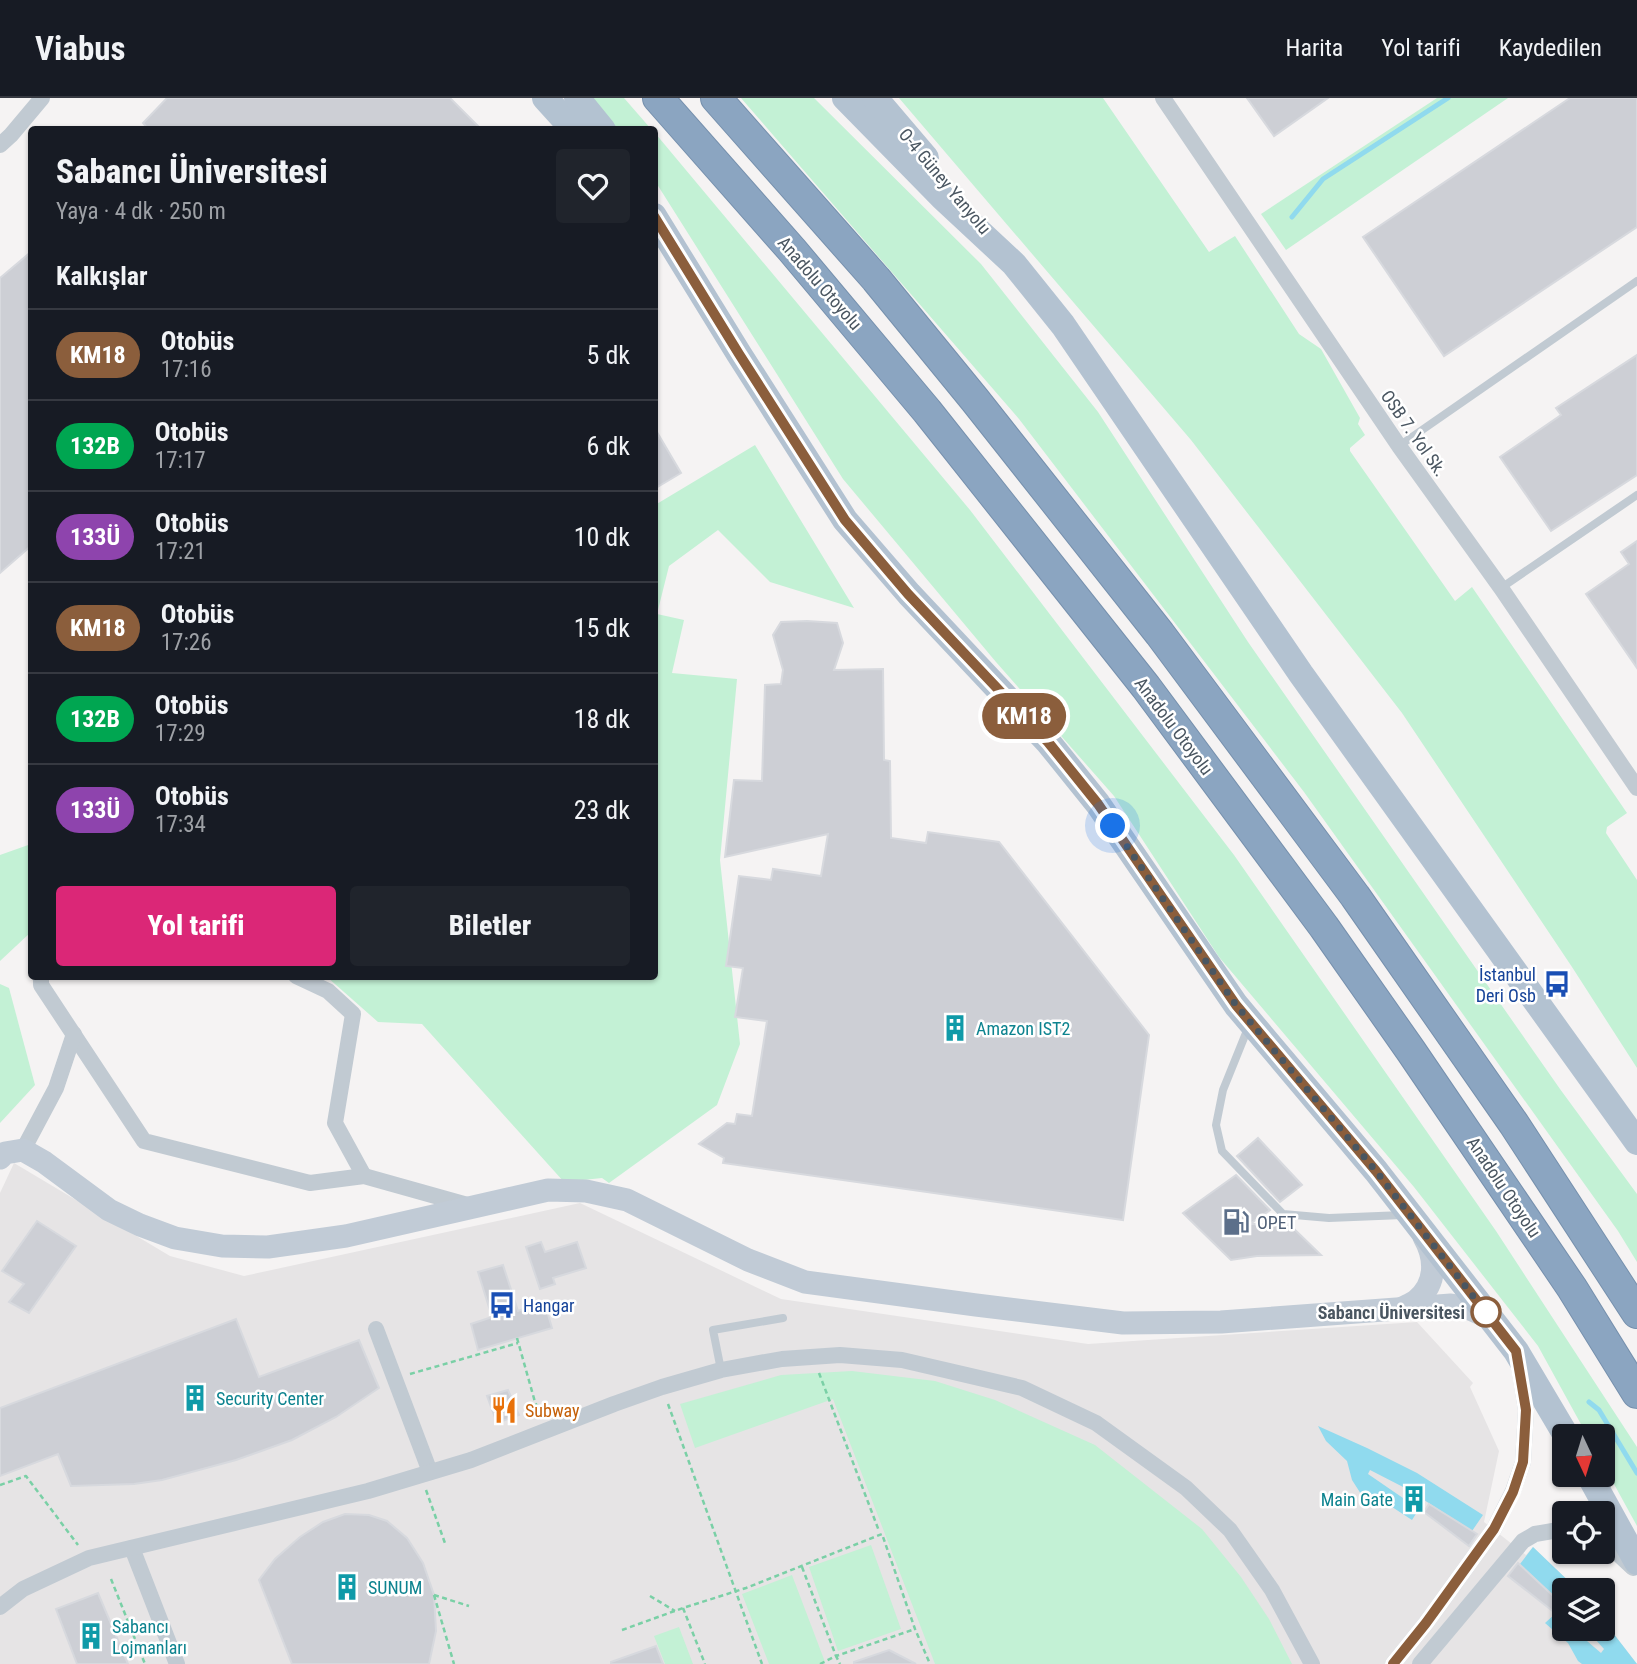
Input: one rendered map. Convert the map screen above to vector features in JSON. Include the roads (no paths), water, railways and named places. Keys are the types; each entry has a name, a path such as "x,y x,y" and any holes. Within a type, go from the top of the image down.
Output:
{"highway":[{"name":"Anadolu Otoyolu","path":"658,98 792,250 927,411 1146,687 1324,927 1411,1051 1572,1287 1637,1393"},
{"path":"716,98 876,279 1160,634 1387,941 1514,1124 1637,1313"}],"main road":[{"path":"545,98 570,126"},
{"path":"577,98 600,126"},
{"path":"845,98 942,197 1014,264 1063,325 1301,674 1635,1139"},
{"name":"O-4 Güney Yanyolu","path":"875,98 1014,264"},
{"path":"658,223 845,520 908,594 1048,742 1082,783 1203,959 1250,1022 1376,1171 1516,1351 1559,1424"},
{"path":"1596,1488 1637,1562"}],"street":[{"path":"0,145 42,98"},
{"name":"OSB 7. Yol Sk.","path":"1163,98 1399,446 1637,788"},
{"path":"41,980 41,985 144,1141 310,1183 364,1176 473,1207"},
{"path":"305,980 328,991 353,1014 335,1124 364,1176"},
{"path":"23,1150 57,1088 74,1034"},
{"path":"0,1158 5,1153 23,1150 44,1161 109,1210 140,1225 175,1238 222,1246 268,1247 346,1236 548,1190 586,1191 627,1200 748,1260 805,1282 1123,1323 1221,1322 1451,1305 1468,1308 1490,1318"},
{"path":"1398,1310 1416,1301 1429,1286 1434,1268 1431,1250 1414,1221"},
{"path":"376,1329 425,1474"},
{"path":"1393,1664 1494,1529 1513,1492 1523,1462 1526,1410 1516,1351"},
{"path":"0,1607 23,1589 89,1558 368,1492 471,1460 614,1404 721,1370 782,1359 840,1355 902,1360 1022,1388 1096,1423 1186,1488 1230,1530 1272,1590 1312,1664"},
{"path":"1420,1664 1523,1541 1535,1534 1552,1532"},
{"path":"132,1548 177,1664"},
{"path":"1615,1552 1637,1573"}],"lane":[{"path":"1399,446 1637,281"},
{"path":"1501,589 1637,495"},
{"path":"1250,1022 1223,1090 1216,1125 1222,1151 1283,1214 1414,1221"},
{"path":"721,1370 713,1330 783,1318"}],"water":[{"path":"1318,1426 1417,1473 1483,1515 1472,1531 1407,1489 1370,1470 1368,1474 1419,1509 1412,1520 1389,1505 1361,1494 1352,1480 1347,1461 1326,1441"},
{"path":"1533,1547 1565,1578 1552,1578 1552,1595 1520,1564"},
{"path":"1552,1617 1552,1629 1545,1623"},
{"path":"1615,1636 1637,1664 1582,1664 1566,1641 1587,1641 1601,1653 1604,1649 1597,1641 1615,1641"}],"waterway":[{"path":"1292,217 1323,179 1448,98"},
{"path":"1589,1402 1599,1410 1637,1473"}],"place":[{"name":"İstanbul Deri Osb","path":"1557,984"},
{"name":"Amazon IST2","path":"955,1028"},
{"name":"OPET","path":"1236,1222"},
{"name":"Hangar","path":"502,1305"},
{"name":"Sabancı Üniversitesi","path":"1486,1312"},
{"name":"Security Center","path":"195,1398"},
{"name":"Subway","path":"504,1410"},
{"name":"Main Gate","path":"1414,1499"},
{"name":"SUNUM","path":"347,1587"},
{"name":"Sabancı Lojmanları","path":"91,1636"}]}
